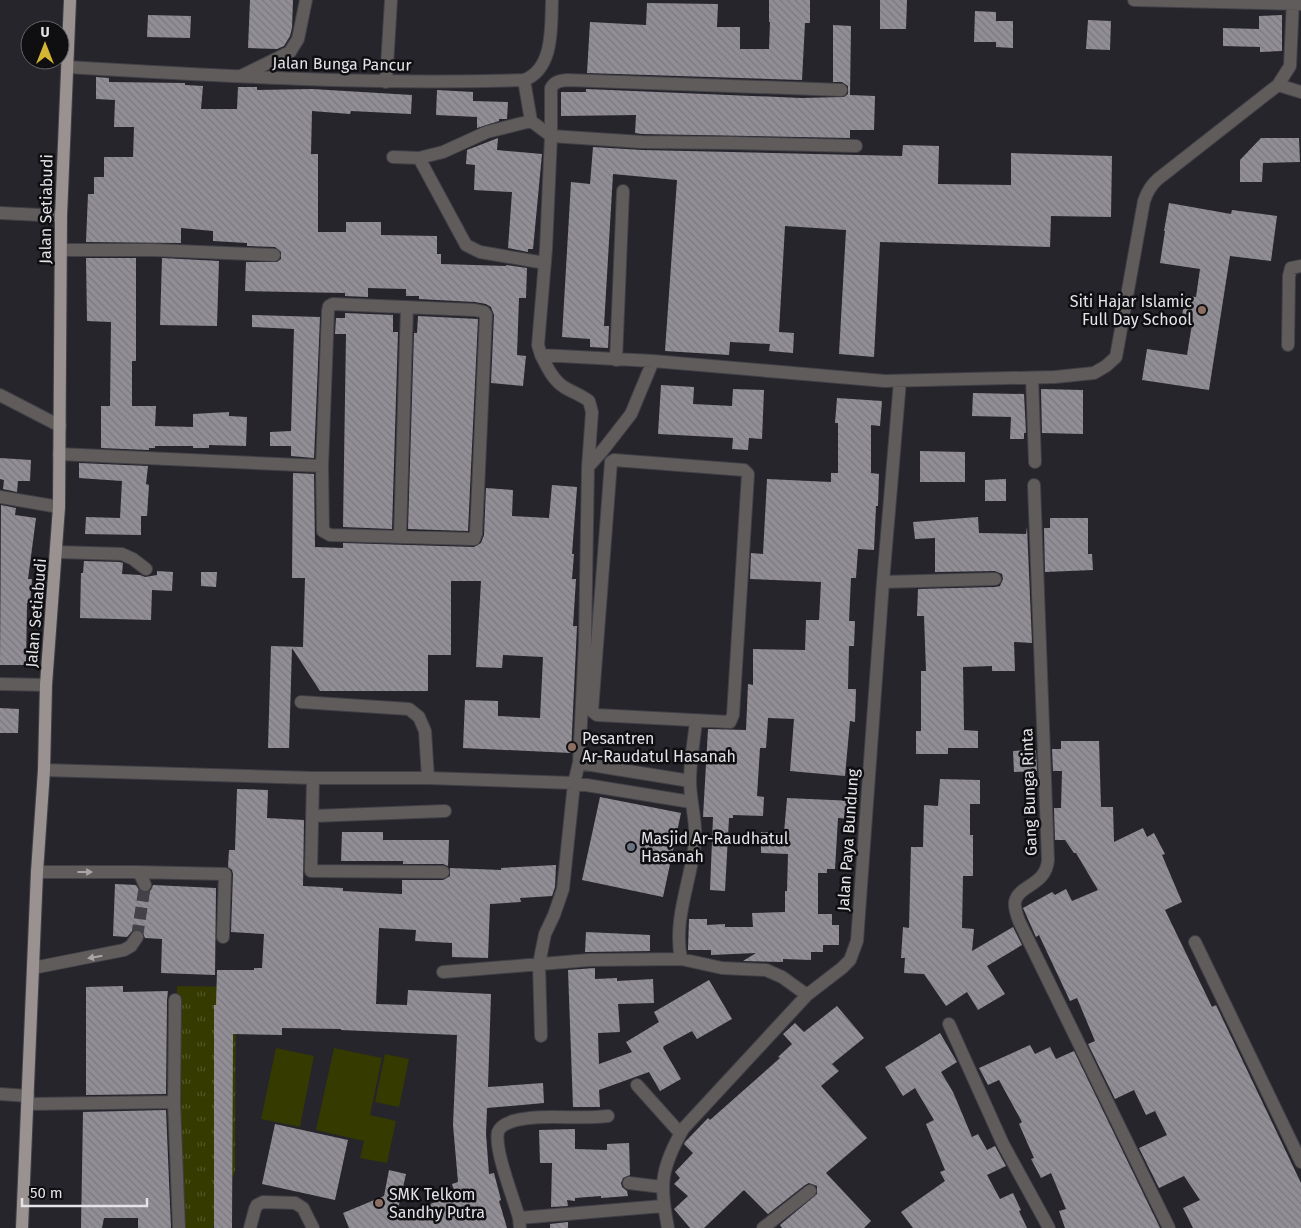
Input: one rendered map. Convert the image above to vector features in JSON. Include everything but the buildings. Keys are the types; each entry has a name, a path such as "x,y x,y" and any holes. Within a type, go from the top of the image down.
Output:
{"main road":[{"name":"Jalan Setiabudi","path":"69,20 70,0"},
{"name":"Jalan Setiabudi","path":"22,1228 37,872 44,770 46,685 59,507 61,216 68,70"}],"street":[{"path":"239,77 290,52 298,39 306,0"},
{"path":"386,82 391,0"},
{"path":"552,0 550,38 547,54 541,69 533,77 524,80 531,121 551,136 642,142 856,146"},
{"path":"541,355 652,361 900,381 1032,378 1094,373 1106,366 1116,357 1144,201 1152,184 1278,85 1290,66 1296,3 1134,0"},
{"name":"Jalan Bunga Pancur","path":"70,67 239,77 386,82 524,80"},
{"path":"541,1036 539,964 545,934 563,889 574,784 579,763 585,641 588,467 592,412 589,400 563,387 550,373 538,345 545,263 551,136 551,88 553,83 567,80 842,90"},
{"path":"1278,85 1301,92"},
{"path":"393,157 419,158 443,152 487,132 531,121"},
{"path":"419,158 466,245 480,252 545,263"},
{"path":"616,360 623,191"},
{"path":"0,213 61,216"},
{"path":"61,250 154,250 274,254"},
{"path":"1288,345 1289,276 1291,268 1301,266"},
{"path":"332,304 407,306 480,310 484,312 486,317 475,537 470,540 400,536 330,536 324,533 322,529 322,466 329,306 332,304"},
{"path":"400,536 407,306"},
{"path":"588,467 631,414 652,361"},
{"path":"1032,378 1035,462"},
{"name":"Jalan Paya Bundung","path":"668,1228 663,1206 662,1187 669,1154 680,1134 807,995 850,960 857,941 883,582 900,381"},
{"path":"0,395 60,426"},
{"path":"60,454 322,466"},
{"path":"614,460 744,470 748,474 733,715 730,722 726,723 696,721 597,715 592,711 611,472 614,460"},
{"name":"Gang Bunga Rinta","path":"1034,485 1048,860 1045,874 1018,896 1015,903 1016,911 1019,921 1169,1228"},
{"path":"0,497 59,507"},
{"path":"57,552 122,554 146,569"},
{"path":"883,582 994,579"},
{"path":"0,684 46,685"},
{"path":"301,702 409,709 419,717 425,731 428,778"},
{"path":"682,959 680,949 681,908 695,838 690,781 696,721"},
{"path":"579,763 690,781"},
{"path":"44,770 312,778 428,778 574,784 691,802"},
{"path":"312,778 311,870 443,872"},
{"path":"313,816 445,810"},
{"path":"37,872 225,874 223,937"},
{"path":"135,872 140,874 145,885"},
{"path":"33,968 117,952 131,946 137,938"},
{"path":"1195,942 1301,1162"},
{"path":"443,972 590,960 682,959 722,968 766,970 782,977 807,995"},
{"path":"175,1000 174,1102 179,1228"},
{"path":"949,1024 1003,1144 1049,1228"},
{"path":"637,1085 680,1134"},
{"path":"0,1094 28,1100 174,1102"},
{"path":"608,1116 595,1118 550,1117 512,1121 502,1126 498,1132 499,1148 520,1223 663,1206"},
{"path":"629,1183 662,1187"},
{"path":"763,1228 810,1191"},
{"path":"250,1228 257,1205 262,1202 295,1203 302,1208 313,1228"}],"green space":[{"path":"177,986 236,987 235,1171 213,1228 175,1228"},
{"path":"276,1048 314,1056 300,1127 261,1119"},
{"path":"334,1048 382,1058 370,1115 396,1121 387,1163 360,1158 364,1141 316,1130"},
{"path":"385,1054 409,1059 399,1107 375,1102"}],"tunnel":[{"path":"137,937 145,885"}],"place":[{"name":"Siti Hajar Islamic Full Day School","path":"1202,310"},
{"name":"Pesantren Ar-Raudatul Hasanah","path":"572,747"},
{"name":"Masjid Ar-Raudhatul Hasanah","path":"631,847"},
{"name":"SMK Telkom Sandhy Putra","path":"379,1203"}]}
